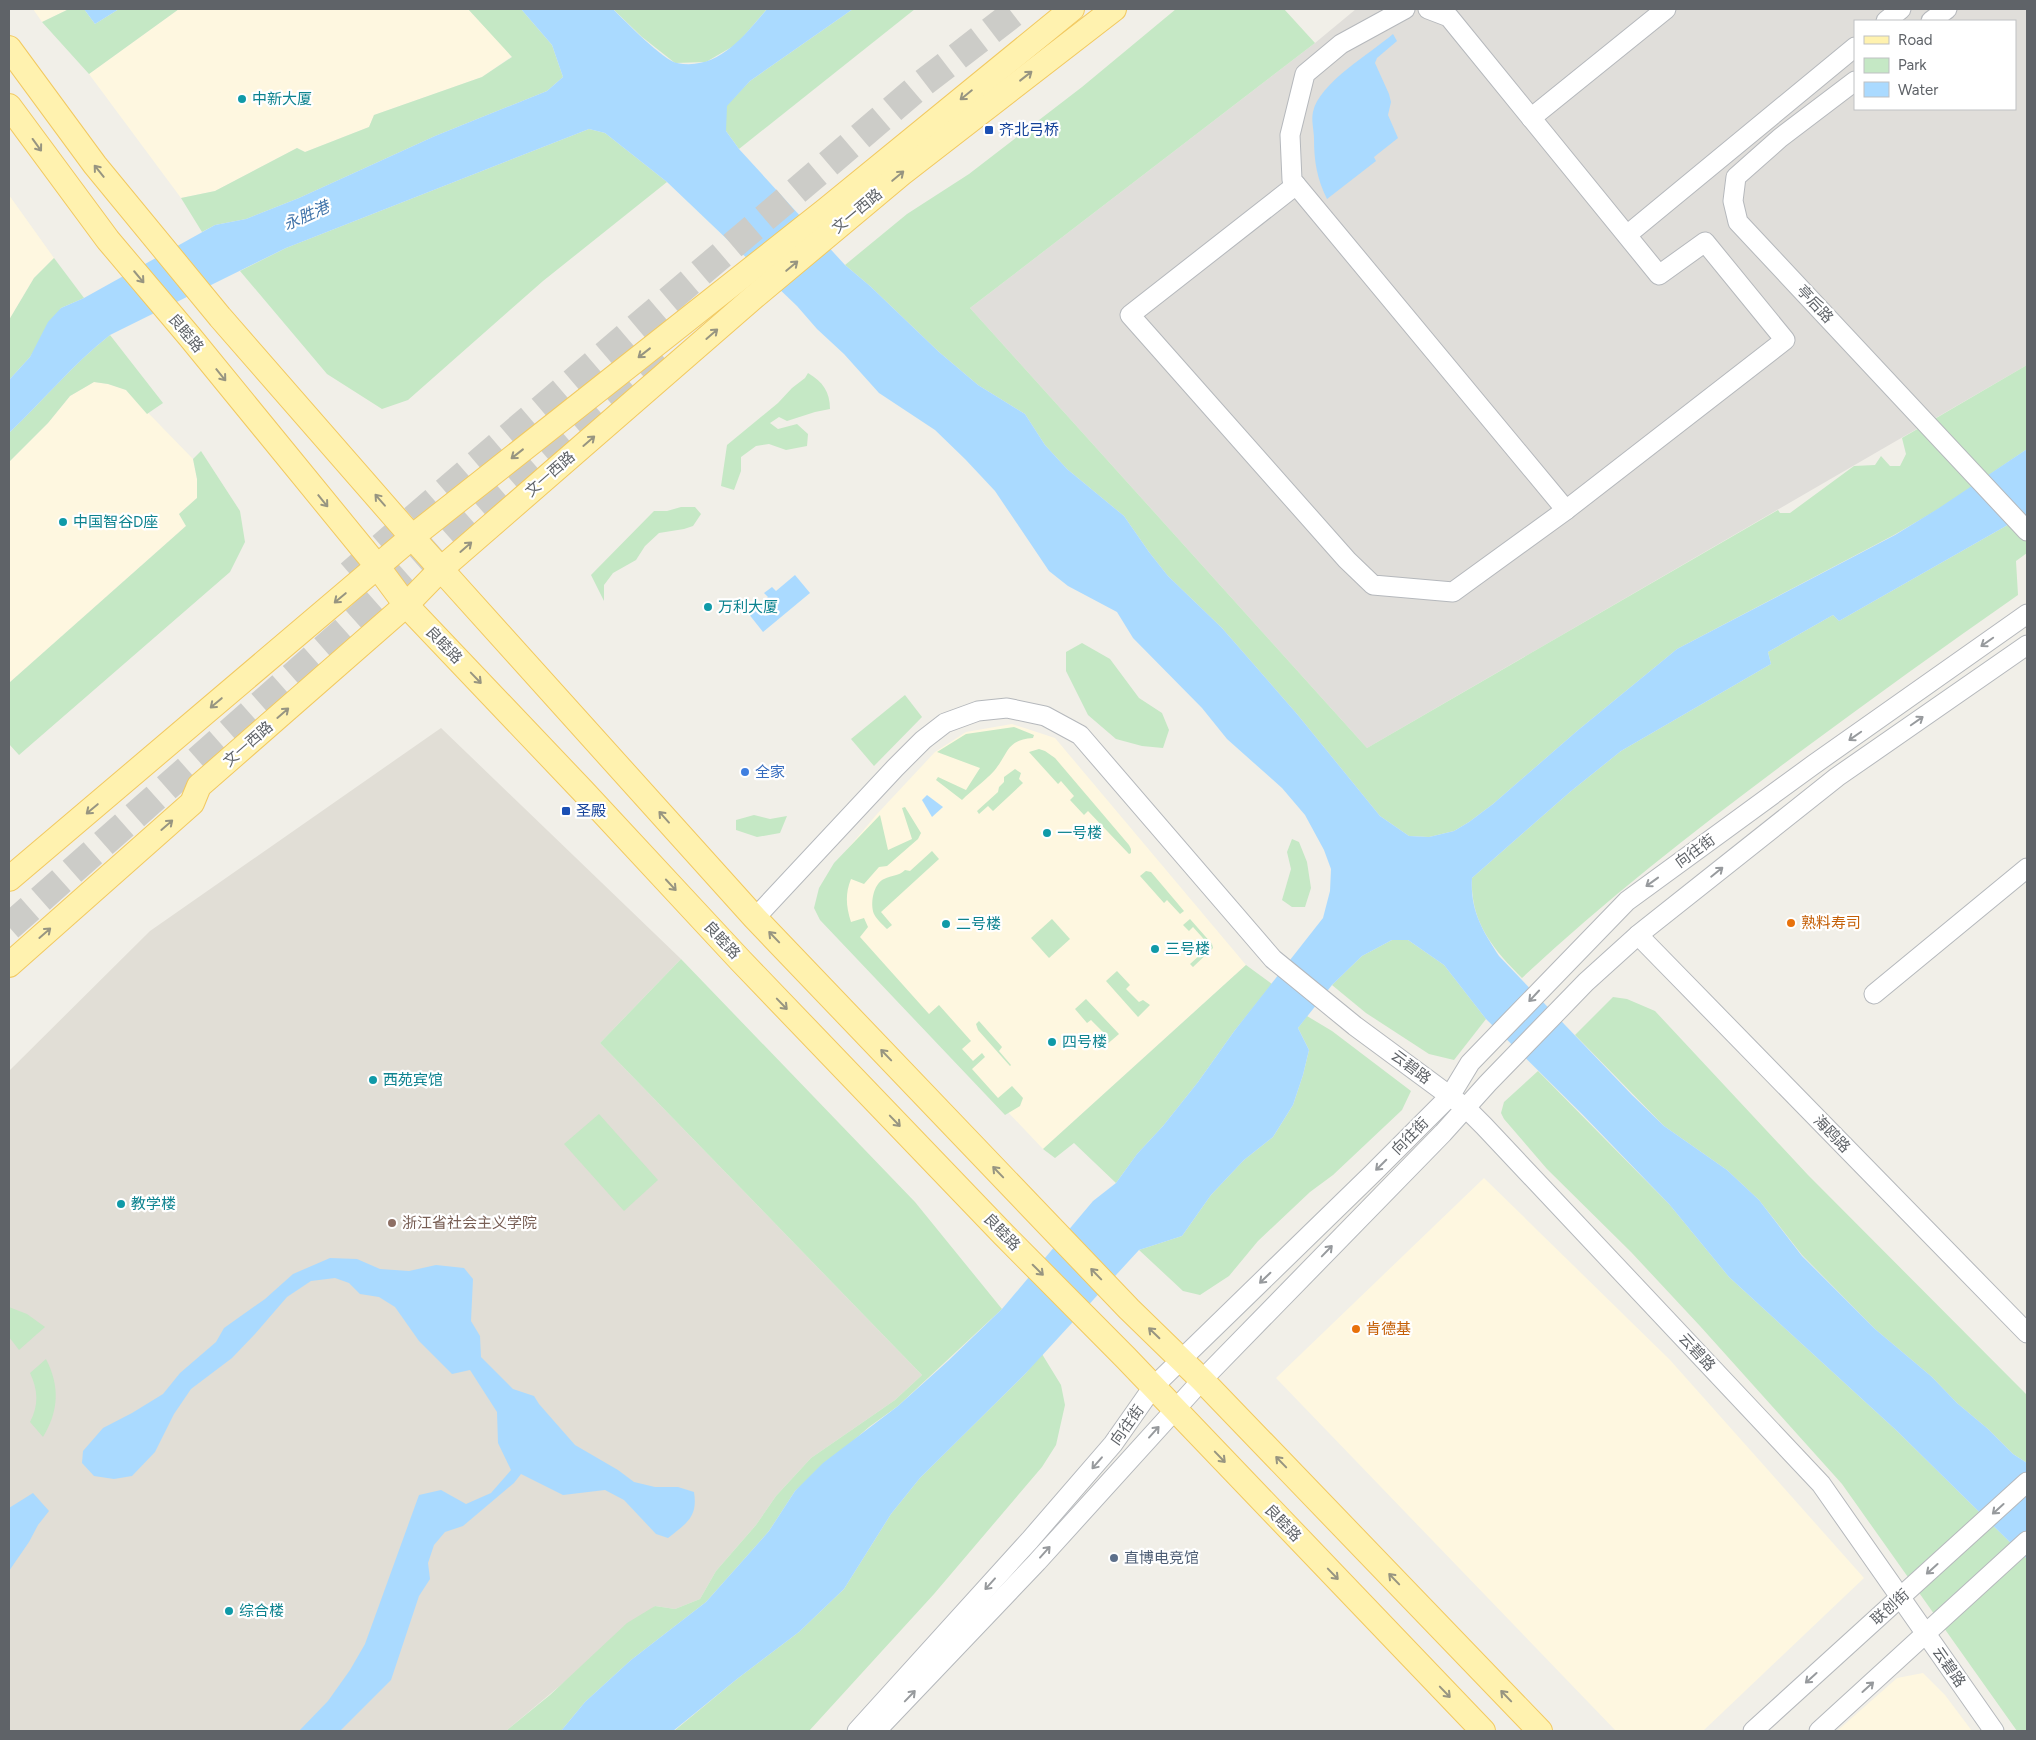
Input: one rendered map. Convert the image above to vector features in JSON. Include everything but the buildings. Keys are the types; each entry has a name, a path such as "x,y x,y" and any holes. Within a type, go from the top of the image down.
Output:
{"main road":[{"name":"文一西路","path":"9,965 192,802 199,786 406,605 441,569 754,297 837,214 1072,9"},
{"name":"文一西路","path":"9,879 412,537 738,280 900,174 1114,9"},
{"path":"9,48 94,165 220,317 412,537 755,918 1129,1309 1202,1380 1540,1731"},
{"name":"良睦路","path":"9,106 108,240 190,337 377,566 406,605 740,960 1483,1731"}],"street":[{"path":"1405,9 1341,44 1305,74 1290,134 1292,180 1566,510"},
{"path":"1296,185 1130,315 1347,560 1374,585 1453,592 1566,510 1784,340 1705,242 1659,275 1448,17 1428,9"},
{"path":"1531,118 1666,9"},
{"path":"1887,20 1901,9"},
{"path":"1932,20 1947,9"},
{"path":"1627,235 1854,48"},
{"name":"亭后路","path":"1854,82 1780,138 1736,177 1733,201 1738,222 2027,531"},
{"name":"向往街","path":"857,1731 1030,1540 1113,1444 1153,1387 1450,1096 1470,1063 1567,960 1626,901 1813,765 2027,614"},
{"name":"向往街","path":"876,1731 1036,1562 1174,1409 1443,1133 1488,1082 1586,982 1638,935 1837,776 2027,645"},
{"name":"云碧路","path":"755,918 923,740 945,723 978,711 1007,708 1045,716 1080,735 1274,959 1349,1020 1466,1108 1822,1484 1994,1731"},
{"path":"1874,994 2027,868"},
{"name":"海鸥路","path":"1638,935 2027,1333"},
{"name":"联创街","path":"1753,1731 2027,1482"},
{"path":"1819,1731 2027,1541"}],"shaded area":[{"path":"33,9 69,9 42,22"},
{"name":"中新大厦","path":"179,9 468,9 512,56 482,77 374,115 369,127 305,152 297,148 215,191 181,198 89,74"},
{"path":"1356,9 2027,9 2027,365 1367,748 970,308 1315,43"},
{"path":"9,195 54,258 34,278 9,320"},
{"path":"94,382 126,390 193,459 197,479 197,498 179,514 186,526 9,683 9,462 48,423 70,396"},
{"path":"1012,724 1055,738 1246,965 1043,1149 819,913 833,866 878,813 935,752 966,732"},
{"name":"浙江省社会主义学院","path":"441,728 681,959 600,1043 922,1375 895,1400 811,1458 776,1496 756,1525 716,1571 700,1599 675,1609 655,1606 506,1731 9,1731 9,1071 150,931"},
{"path":"1484,1178 1670,1360 1864,1578 1703,1731 1616,1731 1276,1378"},
{"path":"1923,1673 1945,1695 1972,1731 1837,1731 1897,1678"}],"green space":[{"path":"69,9 84,9 95,24 119,9 179,9 89,74 42,22"},
{"path":"468,9 521,9 552,45 563,77 547,91 435,136 299,198 246,219 215,225 202,232 181,198 215,191 297,148 305,152 369,127 374,115 482,77 512,57"},
{"path":"613,9 767,9 737,44 706,62 675,63 642,37"},
{"path":"853,9 915,9 739,149 726,131 726,106 750,81"},
{"path":"1176,9 1284,9 1315,43 970,308 1367,748 1778,510 1780,513 1790,513 1854,466 1875,465 1881,456 1890,466 1900,466 1906,454 1902,438 2027,365 2027,449 1942,507 1894,535 1677,649 1577,731 1493,804 1469,822 1454,831 1429,837 1409,836 1380,816 1297,714 1222,628 1168,576 1124,516 1067,469 1045,445 1025,414 978,385 939,352 870,286 845,265 907,214 969,174 1082,87"},
{"path":"589,129 605,133 667,182 543,281 408,400 382,409 327,374 240,271 286,248"},
{"path":"54,258 84,298 61,308 30,357 9,380 9,320 34,278"},
{"path":"110,335 163,403 147,414 126,390 94,382 70,396 48,423 9,462 9,433 83,358"},
{"path":"808,373 825,388 829,397 830,409 787,421 779,417 770,423 778,429 797,424 808,434 807,446 786,450 769,444 756,446 741,457 741,471 734,490 721,486 727,445 778,403"},
{"path":"201,451 240,511 245,542 230,572 19,755 9,744 9,683 186,526 179,514 197,498 197,479 193,459"},
{"path":"681,507 695,507 701,514 693,526 659,533 645,546 636,560 613,573 604,585 604,601 591,575 654,511 667,511"},
{"path":"2027,514 2027,553 2016,561 2018,595 1797,754 1656,862 1522,978 1502,956 1485,934 1479,921 1472,894 1472,878 1570,792 1621,751 1771,664 1768,652 1833,615 1839,621"},
{"path":"1082,643 1110,659 1139,698 1162,713 1169,730 1163,748 1142,746 1116,739 1088,715 1066,671 1066,652"},
{"path":"905,695 922,717 874,766 851,739"},
{"path":"1014,727 1034,735 1033,738 1018,741 1013,745 994,771 962,800 936,780 938,777 966,790 980,768 937,752 966,734"},
{"path":"1039,749 1055,758 1129,845 1131,853 1129,854 1088,811 1084,815 1070,800 1074,796 1061,781 1058,784 1029,752"},
{"path":"1015,769 1021,773 1019,779 1023,783 993,811 988,806 979,814 977,811 998,792 999,787 1004,782 1004,777"},
{"path":"905,807 921,833 918,839 887,866 879,867 864,884 851,879 847,900 851,922 864,918 868,927 860,937 929,1014 939,1005 971,1041 962,1049 973,1061 982,1053 985,1057 972,1069 998,1098 1012,1086 1023,1098 1020,1106 1005,1115 820,920 814,908 819,888 834,863 880,815 888,850 912,839 902,808"},
{"path":"754,815 770,819 787,816 780,833 757,837 736,830 736,820"},
{"path":"1292,839 1299,842 1307,862 1311,888 1305,907 1292,907 1282,900 1291,869 1287,852"},
{"path":"932,851 939,859 881,912 892,925 887,929 874,914 873,910 873,895 877,885 905,870 910,871"},
{"path":"1146,871 1151,872 1184,911 1180,914 1167,900 1164,903 1140,876"},
{"path":"1052,919 1070,939 1049,958 1031,938"},
{"path":"1190,919 1212,944 1213,948 1193,967 1190,964 1210,946 1193,927 1189,931 1183,925"},
{"path":"1392,940 1408,940 1444,965 1486,1019 1454,1060 1429,1054 1366,1013 1332,985 1362,956"},
{"path":"681,959 915,1202 1002,1309 898,1406 869,1427 795,1491 769,1531 706,1602 631,1660 585,1702 561,1731 506,1731 550,1695 627,1623 655,1606 675,1609 700,1599 716,1571 756,1525 776,1496 811,1458 895,1400 922,1375 600,1043"},
{"path":"1246,965 1272,984 1235,1030 1198,1082 1163,1126 1137,1154 1116,1183 1074,1143 1055,1158 1043,1149"},
{"path":"1117,971 1130,985 1126,989 1139,1002 1143,1000 1150,1005 1138,1017 1106,981"},
{"path":"1613,997 1627,999 1655,1011 1808,1175 2027,1395 2027,1463 2013,1454 1988,1429 1957,1403 1932,1377 1875,1329 1802,1255 1759,1200 1727,1170 1664,1126 1575,1035"},
{"path":"1086,999 1119,1034 1105,1046 1102,1043 1104,1041 1101,1037 1104,1033 1091,1020 1087,1023 1075,1009"},
{"path":"1307,1016 1332,1031 1411,1091 1402,1110 1333,1175 1310,1192 1258,1241 1229,1276 1200,1295 1183,1291 1139,1250 1182,1236 1211,1195 1244,1160 1273,1137 1293,1105 1303,1075 1309,1050 1298,1028"},
{"path":"979,1021 1002,1047 999,1051 1010,1066 978,1030 976,1024"},
{"path":"1538,1071 1669,1204 1729,1277 1897,1431 2027,1559 2027,1731 2017,1731 1842,1484 1700,1326 1631,1252 1547,1169 1504,1119 1501,1113 1504,1102"},
{"path":"599,1114 658,1180 624,1211 564,1144"},
{"path":"9,1307 27,1314 45,1327 19,1350 9,1337"},
{"path":"1042,1354 1061,1385 1065,1405 1056,1445 1042,1467 934,1594 809,1731 674,1731 737,1679 799,1632 844,1589 891,1514 920,1478 1026,1373"},
{"path":"46,1359 54,1379 56,1398 52,1418 43,1437 30,1422 35,1410 36,1398 35,1385 30,1373"}],"water":[{"path":"84,9 119,9 95,24"},
{"name":"永胜港","path":"521,9 613,9 644,39 671,61 692,64 705,62 729,49 767,9 853,9 750,81 727,106 726,131 739,149 845,265 870,286 939,352 978,385 1025,414 1045,445 1067,469 1124,516 1168,576 1222,628 1297,714 1380,816 1409,836 1429,837 1454,831 1469,822 1493,804 1577,731 1677,649 1895,535 2027,449 2027,514 1839,621 1833,615 1768,652 1771,664 1621,751 1570,792 1472,878 1472,889 1478,919 1499,956 1632,1095 1664,1126 1727,1170 1759,1200 1802,1256 1875,1329 1932,1377 1957,1403 1988,1429 2013,1454 2027,1463 2027,1559 1897,1431 1729,1277 1669,1204 1486,1019 1444,965 1408,940 1392,940 1362,956 1332,985 1298,1028 1309,1050 1293,1105 1273,1137 1244,1160 1211,1195 1182,1236 1139,1250 1026,1373 920,1478 891,1514 844,1589 799,1632 673,1731 561,1731 585,1702 631,1660 706,1602 769,1531 795,1491 823,1463 898,1406 948,1361 1002,1309 1093,1201 1116,1183 1137,1154 1163,1126 1198,1082 1235,1030 1323,918 1330,891 1331,869 1324,850 1305,815 1282,788 1227,739 1202,708 1133,638 1117,612 1068,586 1049,571 995,491 965,459 935,430 879,393 797,306 667,182 605,133 589,129 286,248 110,335 83,358 9,433 9,380 30,357 48,322 61,308 84,298 215,225 246,219 299,198 435,136 547,91 563,77 552,45"},
{"path":"1393,34 1397,41 1377,58 1375,63 1389,94 1391,102 1388,115 1398,138 1374,157 1376,161 1327,199 1318,177 1315,155 1312,115 1317,101 1325,90 1347,69"},
{"path":"795,575 810,593 763,632 748,613 768,597 764,593 772,587 776,591"},
{"path":"927,795 943,807 932,817 922,800"},
{"path":"330,1258 357,1259 380,1269 409,1271 436,1265 464,1268 473,1279 471,1321 480,1336 481,1357 513,1389 534,1396 575,1445 618,1470 634,1482 655,1487 678,1487 694,1492 695,1501 693,1514 690,1519 668,1538 656,1534 624,1500 605,1490 563,1495 521,1474 514,1483 463,1526 445,1532 434,1545 428,1563 430,1579 419,1596 391,1680 340,1731 299,1731 328,1701 350,1670 365,1644 419,1495 441,1490 466,1504 491,1493 511,1470 498,1443 497,1412 470,1370 452,1374 419,1341 395,1307 379,1297 360,1294 349,1283 335,1278 311,1281 287,1297 232,1358 191,1389 174,1414 155,1452 132,1476 114,1479 94,1476 82,1463 83,1451 103,1428 163,1394 180,1373 216,1342 224,1328 265,1299 293,1274"},
{"path":"33,1493 49,1511 9,1571 9,1508"}],"tunnel":[{"path":"350,574 923,83 1019,9"},
{"path":"9,927 495,497 661,353"}],"place":[{"name":"中新大厦","path":"242,99"},
{"name":"齐北弓桥","path":"989,130"},
{"name":"中国智谷D座","path":"63,522"},
{"name":"万利大厦","path":"708,607"},
{"name":"全家","path":"745,772"},
{"name":"圣殿","path":"566,811"},
{"name":"一号楼","path":"1047,833"},
{"name":"熟料寿司","path":"1791,923"},
{"name":"二号楼","path":"946,924"},
{"name":"三号楼","path":"1155,949"},
{"name":"四号楼","path":"1052,1042"},
{"name":"西苑宾馆","path":"373,1080"},
{"name":"教学楼","path":"121,1204"},
{"name":"浙江省社会主义学院","path":"392,1223"},
{"name":"肯德基","path":"1356,1329"},
{"name":"直博电竞馆","path":"1114,1558"},
{"name":"综合楼","path":"229,1611"}]}
